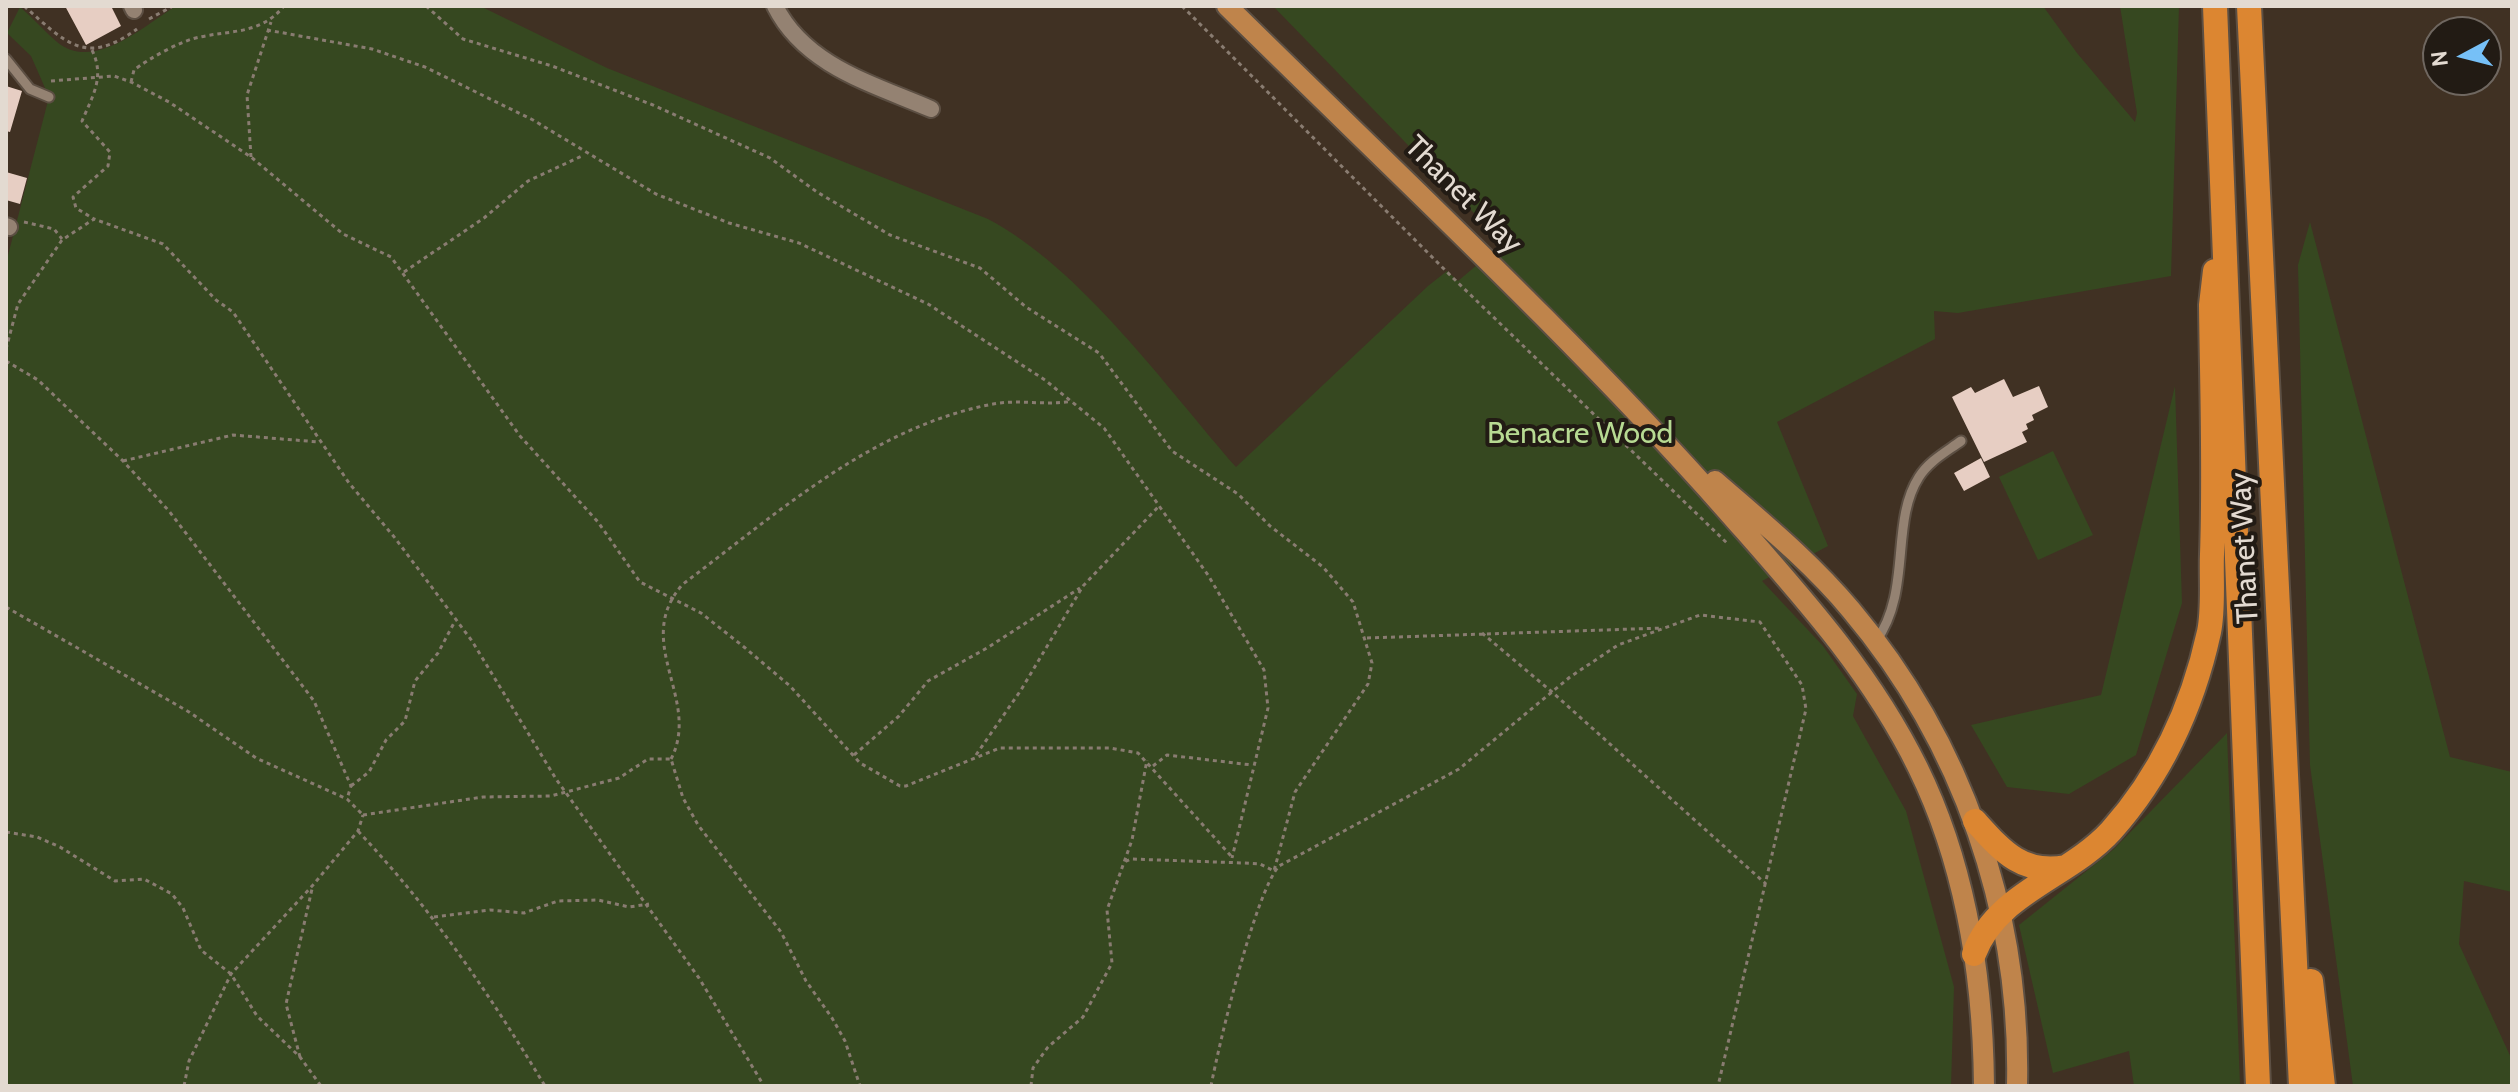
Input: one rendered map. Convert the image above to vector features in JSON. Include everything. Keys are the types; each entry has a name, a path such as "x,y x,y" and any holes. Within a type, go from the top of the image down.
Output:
{"highway":[{"name":"Thanet Way","path":"2215,6 2258,1086"},
{"name":"Thanet Way","path":"2249,6 2290,804 2301,1086"},
{"path":"1974,954 1981,936 2000,912 2072,866 2109,833 2163,761 2187,705 2210,630 2213,516 2211,305 2224,184"},
{"path":"2290,804 2323,1086"},
{"path":"1975,821 2016,862 2043,869 2072,866"}],"main road":[{"name":"Thanet Way","path":"1227,6 1654,429 1799,555 1876,641 1925,713 1975,821 2000,912 2015,1012 2017,1086"},
{"name":"Thanet Way","path":"1654,429 1816,612 1885,708 1918,769 1943,830 1974,954 1984,1086"}],"street":[{"path":"775,6 810,51 837,69 931,109"}],"lane":[{"path":"6,59 30,89 49,97"},
{"path":"1876,641 1892,616 1906,531 1905,515 1918,479 1930,463 1961,441"}],"path":[{"path":"24,6 55,34 92,50 113,44 173,6"},
{"path":"251,157 247,95 267,30 284,6"},
{"path":"426,6 463,39 552,66 653,105 770,158 817,192 890,235 980,268 1026,307 1099,353 1172,451 1238,494 1270,526 1323,567 1353,602 1367,638 1372,663 1368,684 1295,792 1274,871 1256,919 1211,1086"},
{"path":"1182,6 1452,277 1739,554"},
{"path":"131,82 134,70 176,45 198,37 244,32 271,22"},
{"path":"267,30 372,49 425,67 533,120 656,194 729,223 799,243 928,304 1072,401 1104,428 1208,575 1264,670 1268,708 1231,863"},
{"path":"92,50 99,65 99,79 82,121 110,152 108,166 73,197 76,208 94,219 163,244 216,300 233,312 349,483 395,538 525,722 567,793 699,978 764,1086"},
{"path":"30,89 57,79 114,76 131,82 169,102 251,157 343,234 391,257 536,456 598,522 640,582 701,613 744,647 790,686 854,755 889,781 906,786 976,755 1000,748 1110,748 1138,753 1153,766 1232,857"},
{"path":"404,272 484,218 528,181 585,154"},
{"path":"6,349 18,304 62,240 94,219"},
{"path":"8,227 23,222 54,229 62,240"},
{"path":"6,361 38,380 123,461 169,511 286,660 328,728 351,786"},
{"path":"860,1086 845,1041 806,981 781,932 698,825 683,798 671,759 681,739 680,715 663,646 669,599 683,584 838,467 884,444 991,404 1072,401"},
{"path":"123,461 233,435 321,442"},
{"path":"976,755 1021,690 1083,586 1160,505"},
{"path":"854,755 899,716 928,681 987,648 1083,586"},
{"path":"6,607 176,704 256,758 347,799 363,815"},
{"path":"1274,871 1459,769 1552,692 1618,645 1700,615 1760,622 1802,685 1806,720 1718,1086"},
{"path":"347,799 351,786 369,772 386,740 405,721 415,681 438,653 455,620"},
{"path":"1367,638 1667,628"},
{"path":"1482,633 1766,884"},
{"path":"1153,766 1167,755 1252,765"},
{"path":"363,815 483,797 567,793 619,778 648,759 671,759"},
{"path":"1031,1086 1033,1068 1048,1047 1083,1017 1112,963 1107,910 1138,818 1147,760"},
{"path":"184,1086 189,1061 231,974 358,831 363,815"},
{"path":"358,831 434,917 493,1001 545,1086"},
{"path":"6,832 37,837 60,847 115,881 144,879 172,894 183,908 201,950 231,974 257,1016 300,1057 321,1086"},
{"path":"1124,862 1131,859 1260,864 1274,871"},
{"path":"300,1057 286,1004 313,885"},
{"path":"434,917 490,910 512,915 558,901 598,900 629,907 649,904"}],"green space":[{"name":"Benacre Wood","path":"176,6 480,6 607,68 988,219 1022,240 1089,298 1121,331 1236,467 1428,286 1447,271 1458,281 1503,243 1273,6 2043,6 2077,53 2135,122 2137,113 2120,6 2179,6 2171,276 1958,313 1934,311 1935,339 1777,422 1828,546 1762,581 1823,646 1857,694 1853,716 1906,811 1954,987 1951,1086 6,1086 6,263 49,97 31,56 7,33 20,7 57,42 72,50 87,52 119,42"},
{"path":"2310,222 2450,757 2512,772 2512,892 2464,881 2459,944 2512,1060 2512,1086 2353,1086 2310,765 2298,265"},
{"path":"2175,386 2182,603 2136,755 2069,794 2007,787 1971,725 2101,695"},
{"path":"2053,451 2093,535 2038,560 1999,477"},
{"path":"2227,733 2240,1086 2134,1086 2129,1051 2053,1073 2019,925 2114,849"}],"building":[{"path":"65,6 111,6 121,26 86,45"},
{"path":"6,86 22,91 10,132 6,131"},
{"path":"6,172 27,178 20,204 6,200"},
{"path":"2004,379 2013,397 2039,386 2048,407 2032,415 2034,420 2026,424 2028,429 2022,432 2027,442 1984,462 1952,397 1971,387 1975,393"},
{"path":"1981,458 1990,477 1964,491 1954,473"}]}
